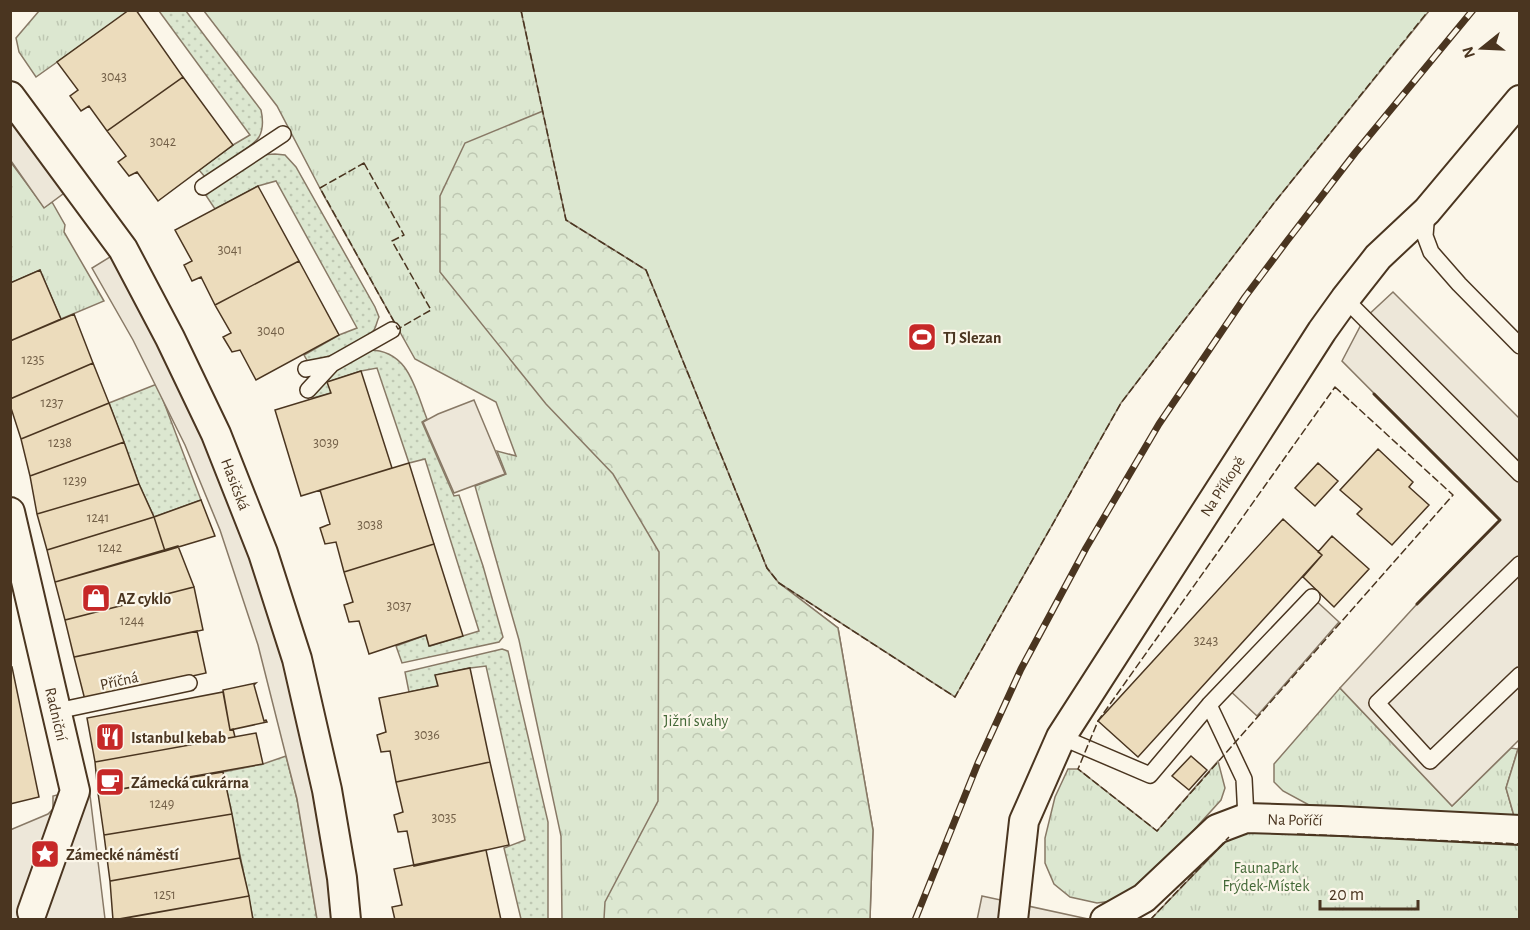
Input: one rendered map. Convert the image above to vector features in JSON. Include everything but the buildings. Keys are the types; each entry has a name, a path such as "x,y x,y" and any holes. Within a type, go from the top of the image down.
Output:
{"street":[{"name":"Hasičská","path":"10,96 123,249 171,339 216,434 263,552 297,659 327,790 342,878 346,920"},
{"name":"Na Příkopě","path":"1013,920 1024,821 1061,737 1345,299 1378,257 1427,212 1520,100"},
{"name":"Radniční","path":"11,512 75,791 27,915"},
{"name":"Na Poříčí","path":"1105,920 1144,898 1216,829 1246,818 1340,820 1520,830"}],"lane":[{"path":"203,187 283,134"},
{"path":"1427,212 1425,236 1431,252 1520,346"},
{"path":"1345,299 1520,474"},
{"path":"308,390 332,364 392,330"},
{"path":"306,369 332,364"},
{"path":"1520,564 1377,703 1430,761 1520,675"},
{"path":"1061,737 1150,775 1209,705 1312,597"},
{"name":"Příčná","path":"57,711 189,683"},
{"path":"1209,705 1244,779 1246,818"}],"green space":[{"name":"TJ Slezan","path":"521,10 1429,11 1274,203 1121,403 955,697 779,583 767,568 646,270 566,220"},
{"path":"39,11 129,11 36,77 19,52 16,38"},
{"path":"159,11 186,11 261,110 262,130 255,142 205,177 199,170 250,135"},
{"name":"Jižní svahy","path":"204,11 521,11 646,270 767,568 779,583 838,628 873,830 870,919 562,919 561,836 519,640 475,486 506,474 497,451 516,456 496,402 415,359 324,196 277,106"},
{"path":"577,97 767,568 779,583 838,628 873,830 870,919 604,919 605,902 658,801 659,552 613,474 546,404 440,272 440,196 465,143"},
{"path":"260,155 285,155 296,167 379,317 374,330 361,342 344,351 308,362 304,355 339,335 357,328 276,181 258,186 215,209 205,194"},
{"path":"10,161 44,207 52,202 65,225 64,232 104,301 61,319 40,270 11,283"},
{"path":"369,350 393,357 402,364 414,384 427,419 422,422 454,496 459,495 483,566 503,637 499,642 402,663 396,646 426,635 430,646 479,631 425,459 409,463 377,368 328,382 331,393 313,398 312,393 339,366"},
{"path":"157,384 201,500 154,517 139,484 109,403"},
{"path":"502,649 508,651 548,822 548,919 521,919 504,848 525,840 486,666 436,675 438,686 409,692 405,672"},
{"path":"1340,688 1452,806 1511,748 1518,749 1506,788 1514,816 1309,805 1283,791 1274,782 1274,764"},
{"path":"1519,746 1519,816 1514,816 1506,788"},
{"path":"286,756 297,799 317,919 253,919 223,772 263,764"},
{"path":"1218,761 1225,788 1221,800 1145,884 1119,900 1097,903 1070,897 1054,884 1045,863 1045,838 1055,797 1068,769 1078,769 1157,831"},
{"name":"FaunaPark Frýdek-Místek","path":"1248,831 1519,844 1519,919 1150,920 1231,836"}],"shaded area":[{"path":"10,96 75,185 44,208 11,161"},
{"path":"123,249 263,553 346,919 317,919 297,799 258,645 220,530 185,445 133,340 92,268"},
{"path":"1393,292 1519,418 1519,740 1452,806 1340,688 1417,604 1500,520 1342,361 1364,319"},
{"path":"474,400 505,474 454,493 423,422"},
{"path":"1312,597 1339,622 1257,716 1226,687"},
{"name":"Zámecké náměstí","path":"89,787 105,919 11,919 10,830 48,814 53,809 53,796"},
{"path":"982,896 1088,919 977,920"}],"railway":[{"path":"915,920 978,763 1021,669 1086,548 1159,424 1245,297 1287,241 1355,153 1473,10"}],"fence":[{"path":"521,10 566,220 646,270 767,568 779,583 955,697 1121,403 1274,203 1429,10"},
{"path":"364,163 404,235 392,241 431,310 398,329 320,188 364,163"},
{"path":"1335,387 1453,495 1157,831 1078,769 1098,721 1335,387"},
{"path":"1297,834 1520,844"},
{"path":"1150,920 1229,837"}],"wall":[{"path":"1374,394 1500,520 1417,604"}],"place":[{"name":"TJ Slezan","path":"922,337"},
{"name":"AZ cyklo","path":"96,598"},
{"name":"Istanbul kebab","path":"110,737"},
{"name":"Zámecká cukrárna","path":"110,782"},
{"name":"Zámecké náměstí","path":"45,854"}]}
